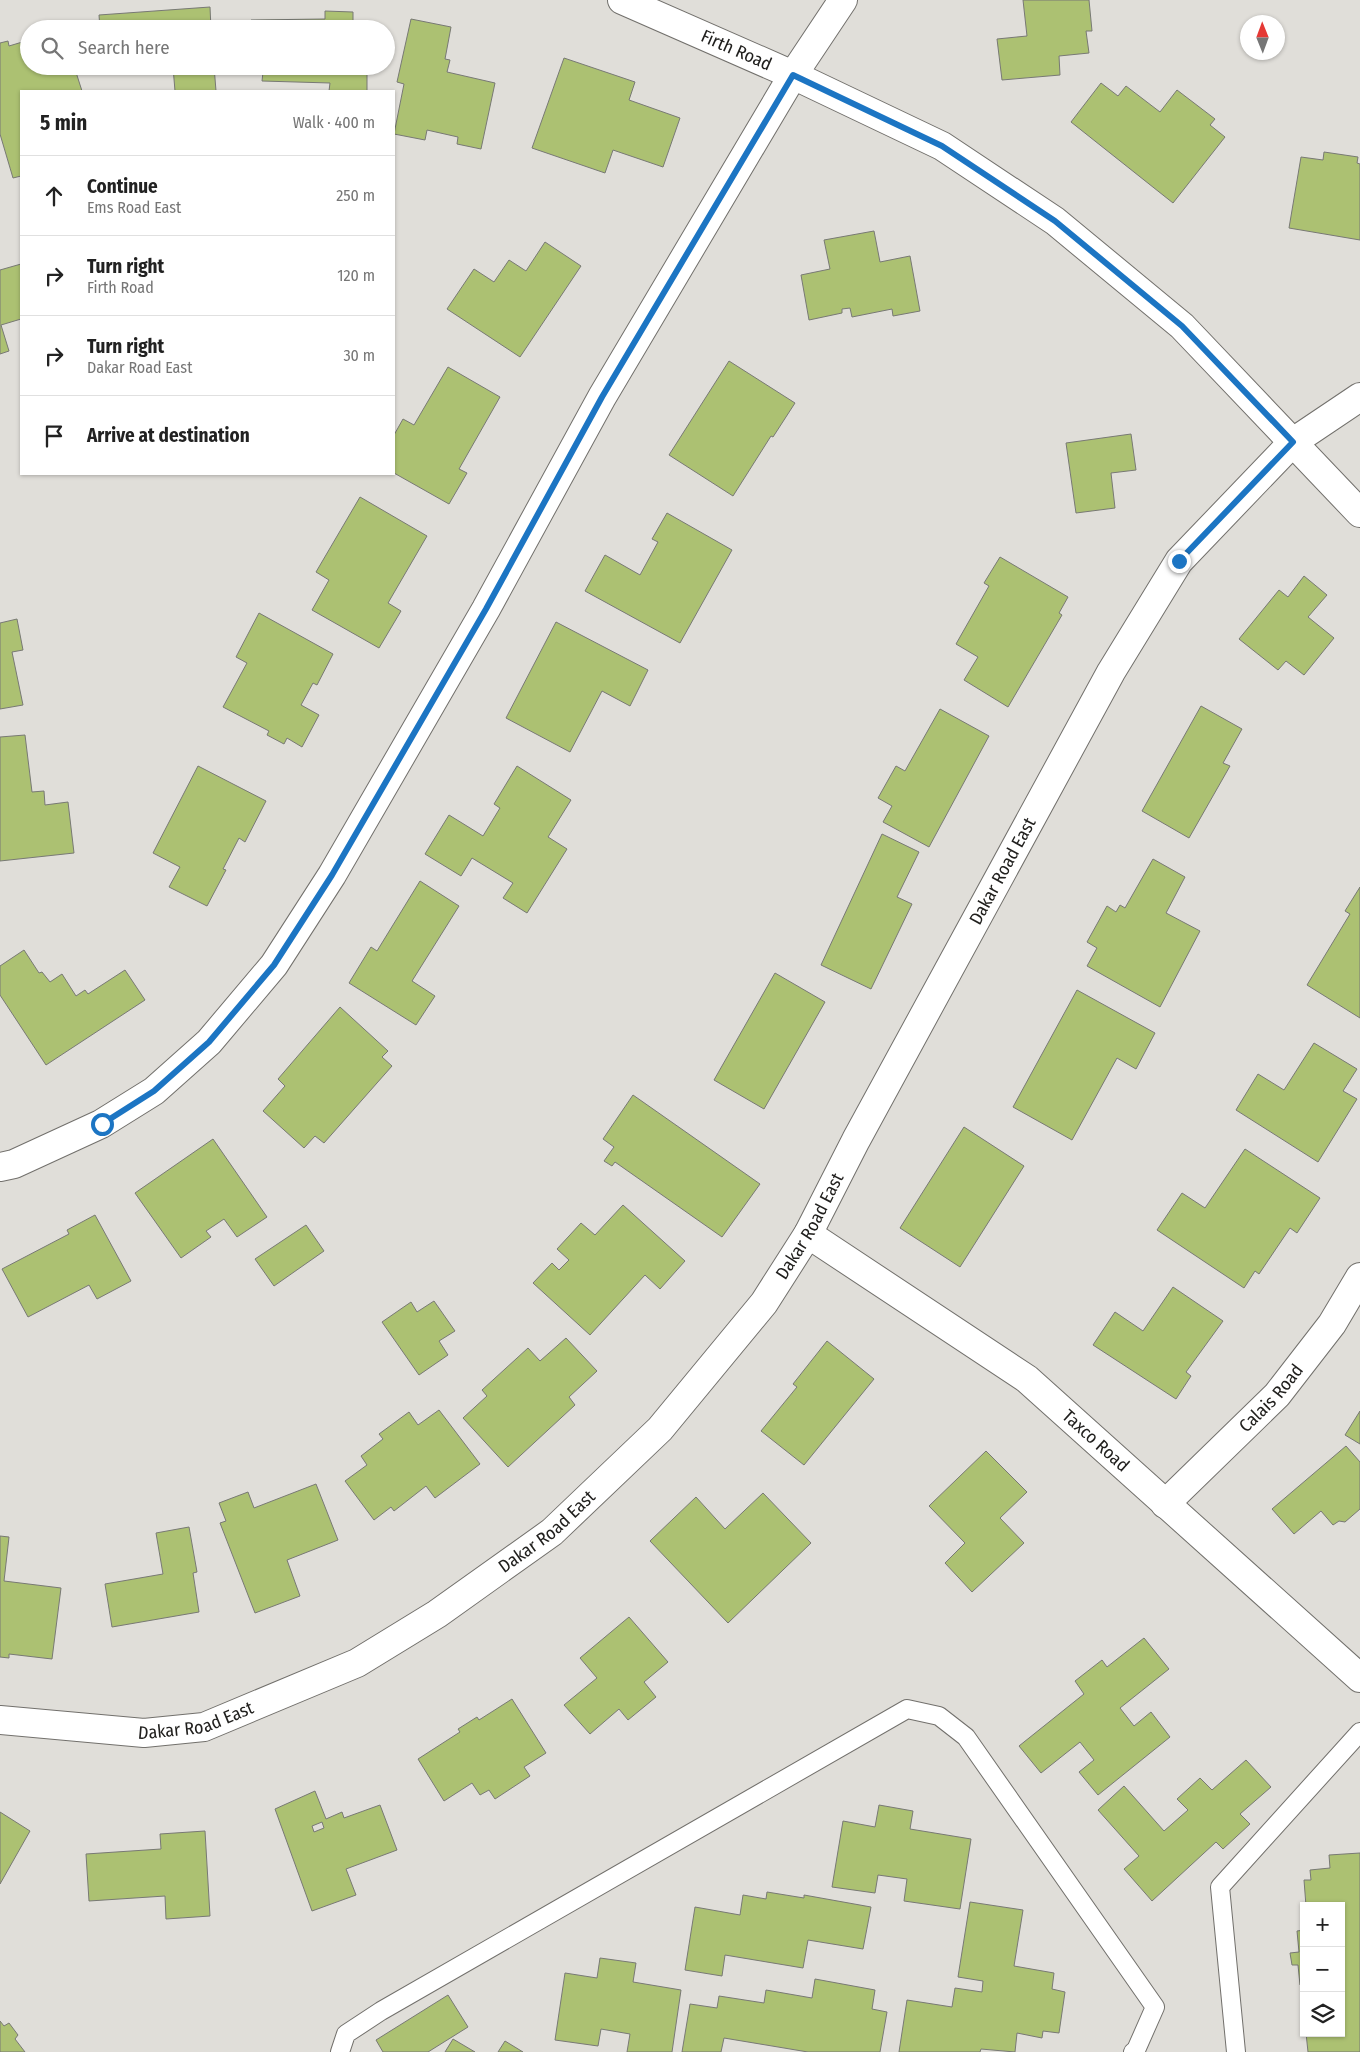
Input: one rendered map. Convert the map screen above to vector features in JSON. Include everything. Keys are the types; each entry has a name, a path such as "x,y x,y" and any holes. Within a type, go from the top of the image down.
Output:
{"street":[{"name":"Firth Road","path":"622,0 793,75 942,146 1055,221 1182,326 1360,513"},
{"path":"0,1167 14,1164 102,1124 154,1091 209,1042 274,965 357,832 486,609 602,397 793,75 843,0"},
{"name":"Dakar Road East","path":"0,1720 144,1733 204,1727 357,1663 437,1614 552,1532 660,1429 764,1304 808,1234 861,1131 1106,680 1179,561 1293,442 1360,397"},
{"name":"Taxco Road","path":"808,1234 1027,1379 1360,1678"},
{"name":"Calais Road","path":"1165,1504 1277,1395 1332,1324 1360,1277"}],"lane":[{"path":"340,2052 346,2034 381,2011 907,1709 939,1716 966,1737 1155,2007 1136,2050 1133,2052"},
{"path":"1236,2052 1220,1887 1360,1732"}],"building":[{"path":"1023,0 1089,0 1092,31 1086,31 1089,53 1059,56 1060,75 1002,80 997,39 1027,36"},
{"path":"210,7 211,20 99,20 99,15"},
{"path":"325,11 353,12 353,20 251,20 325,19"},
{"path":"411,19 451,27 445,59 450,60 447,72 495,83 481,149 457,144 458,137 427,130 425,140 395,134 404,84 397,82"},
{"path":"8,41 9,46 20,43 20,75 77,75 82,90 20,90 20,176 13,178 0,134 0,43"},
{"path":"564,58 635,82 629,100 680,118 663,167 613,150 605,173 532,148"},
{"path":"174,75 215,75 216,90 175,90"},
{"path":"263,75 367,75 367,90 329,90 330,83 262,81"},
{"path":"1101,83 1118,96 1126,86 1160,112 1177,90 1215,119 1210,125 1225,137 1173,203 1071,122"},
{"path":"1324,152 1358,157 1357,163 1360,164 1360,240 1289,228 1301,157 1323,160"},
{"path":"874,231 880,262 910,256 920,311 893,316 892,309 852,317 850,308 842,309 842,313 809,320 801,275 830,269 824,240"},
{"path":"545,242 581,266 520,357 447,309 474,269 494,282 509,260 526,271"},
{"path":"20,264 20,319 1,325 9,351 0,354 0,270"},
{"path":"729,361 795,403 773,437 771,436 733,496 669,455"},
{"path":"448,367 500,397 459,469 467,473 449,504 395,474 395,433 403,419 414,425"},
{"path":"1131,434 1136,470 1111,473 1115,508 1076,513 1066,443"},
{"path":"360,497 427,536 388,603 401,611 379,648 312,610 329,580 316,572"},
{"path":"667,513 732,550 680,643 585,591 605,555 640,575 658,542 652,539"},
{"path":"1000,557 1068,597 1059,613 1062,615 1008,707 964,680 978,657 956,644 989,586 984,583"},
{"path":"1304,576 1327,595 1308,617 1334,638 1304,675 1286,661 1278,670 1239,639 1279,590 1288,597"},
{"path":"259,613 333,654 317,685 313,683 301,705 319,715 302,747 287,738 284,744 267,735 269,731 223,707 247,663 236,657"},
{"path":"17,619 23,650 12,652 23,705 0,709 0,623"},
{"path":"556,622 648,670 630,706 602,691 570,752 506,718"},
{"path":"1201,706 1242,729 1223,763 1230,766 1189,838 1142,811"},
{"path":"940,709 989,736 929,847 883,822 892,806 878,798 896,766 905,771"},
{"path":"25,735 32,792 44,791 45,805 68,802 74,853 0,861 0,737"},
{"path":"198,766 266,801 245,842 239,838 223,869 226,870 207,906 169,887 180,867 153,853"},
{"path":"517,766 571,800 548,837 567,849 527,913 503,898 513,883 472,858 461,876 425,854 449,815 483,836 500,808 494,804"},
{"path":"882,834 919,852 897,897 912,904 871,989 821,965"},
{"path":"1153,859 1185,877 1166,913 1200,931 1160,1007 1087,966 1097,948 1087,942 1107,906 1116,912 1120,905 1125,908"},
{"path":"420,881 459,906 412,981 435,996 416,1025 349,983 371,947 377,951"},
{"path":"1360,887 1360,1018 1307,985 1350,914 1345,911"},
{"path":"24,950 39,973 42,972 50,982 62,974 76,996 85,990 88,994 125,970 145,1000 46,1065 0,995 0,966"},
{"path":"775,973 825,1002 764,1109 714,1080"},
{"path":"1077,990 1155,1033 1136,1069 1117,1058 1072,1140 1013,1107"},
{"path":"340,1007 388,1051 382,1057 392,1066 324,1143 315,1136 304,1148 263,1111 285,1086 278,1079"},
{"path":"1314,1043 1357,1069 1343,1091 1357,1099 1318,1162 1236,1110 1258,1074 1284,1090"},
{"path":"633,1095 760,1184 722,1237 615,1162 612,1166 604,1161 614,1147 603,1139"},
{"path":"964,1127 1024,1166 960,1267 900,1228"},
{"path":"213,1139 267,1217 237,1237 224,1219 206,1231 211,1237 181,1258 135,1193"},
{"path":"1245,1149 1320,1198 1297,1233 1290,1228 1259,1274 1255,1271 1244,1288 1157,1230 1182,1193 1205,1208"},
{"path":"623,1205 685,1261 660,1289 645,1275 590,1335 533,1283 552,1263 559,1270 569,1260 557,1249 581,1223 595,1235"},
{"path":"95,1215 131,1281 97,1299 89,1285 28,1317 2,1269 69,1234 67,1230"},
{"path":"306,1225 324,1251 274,1286 255,1259"},
{"path":"1173,1287 1223,1321 1186,1372 1191,1376 1176,1399 1093,1345 1115,1312 1143,1331"},
{"path":"434,1301 455,1331 439,1341 448,1355 419,1375 382,1322 411,1302 417,1312"},
{"path":"566,1338 597,1371 569,1397 575,1405 508,1467 463,1418 487,1396 482,1390 528,1348 540,1361"},
{"path":"827,1341 874,1379 804,1465 761,1431 797,1387 793,1384"},
{"path":"439,1410 480,1464 435,1498 426,1486 394,1511 391,1507 374,1520 345,1481 367,1465 361,1456 383,1439 379,1434 409,1412 418,1425"},
{"path":"1360,1411 1360,1444 1345,1435"},
{"path":"1346,1446 1360,1462 1360,1509 1345,1522 1339,1521 1333,1525 1321,1511 1294,1534 1272,1509"},
{"path":"986,1451 1027,1492 1000,1518 1024,1543 972,1592 945,1563 965,1543 929,1506"},
{"path":"316,1484 338,1540 287,1560 300,1596 255,1613 220,1523 226,1521 219,1503 248,1492 254,1508"},
{"path":"763,1493 811,1543 728,1623 650,1541 696,1497 725,1529"},
{"path":"189,1527 197,1572 193,1573 199,1612 112,1627 105,1584 163,1574 156,1533"},
{"path":"0,1536 9,1537 4,1581 61,1588 52,1659 9,1654 9,1658 0,1657"},
{"path":"629,1617 668,1662 644,1682 656,1697 628,1720 619,1709 590,1734 564,1705 597,1678 580,1658"},
{"path":"1144,1638 1169,1669 1120,1708 1134,1726 1151,1712 1170,1737 1098,1795 1079,1772 1094,1760 1080,1742 1041,1773 1019,1746 1084,1694 1075,1681 1102,1660 1107,1667"},
{"path":"512,1699 546,1753 524,1767 530,1776 495,1799 489,1790 480,1795 472,1783 444,1801 418,1759 460,1732 458,1729 477,1717 479,1720"},
{"path":"1246,1760 1271,1787 1240,1814 1250,1824 1223,1849 1216,1842 1152,1901 1124,1869 1139,1856 1098,1810 1124,1786 1164,1831 1188,1810 1177,1799 1200,1778 1212,1790"},
{"path":"315,1791 326,1819 342,1812 344,1818 380,1805 397,1850 346,1869 356,1895 312,1911 275,1809","holes":["322,1822 324,1828 314,1832 312,1826"]},
{"path":"879,1805 913,1811 910,1829 971,1839 960,1909 904,1901 907,1879 878,1875 875,1893 832,1887 843,1821 875,1827"},
{"path":"0,1812 30,1831 0,1884"},
{"path":"205,1831 210,1916 166,1919 165,1896 89,1901 86,1854 161,1849 160,1834"},
{"path":"1360,1853 1360,2052 1308,2052 1306,2037 1345,2037 1345,1902 1306,1902 1304,1880 1311,1880 1310,1870 1330,1868 1329,1855"},
{"path":"767,1892 804,1898 804,1895 871,1907 863,1949 808,1940 803,1968 725,1955 722,1976 685,1970 695,1907 740,1915 743,1895 766,1899"},
{"path":"970,1902 1023,1910 1014,1966 1054,1973 1052,1989 1065,1992 1059,2033 1043,2031 1042,2038 1017,2033 1015,2052 981,2049 980,2052 899,2052 907,2000 952,2007 955,1988 982,1992 983,1981 958,1977"},
{"path":"1297,1931 1300,1931 1300,1985 1298,1965 1292,1965 1290,1953 1299,1952"},
{"path":"600,1958 636,1963 633,1982 681,1990 672,2052 627,2052 630,2034 601,2029 598,2046 555,2040 565,1973 597,1978"},
{"path":"815,1979 875,1990 872,2009 887,2012 880,2052 808,2052 724,2038 721,2052 682,2052 690,2004 717,2008 719,1996 764,2003 766,1990 812,1998"},
{"path":"448,1995 468,2027 428,2052 383,2052 376,2040"},
{"path":"0,2021 4,2026 9,2023 18,2035 15,2039 25,2052 0,2052"},
{"path":"453,2039 475,2052 445,2052"},
{"path":"505,2041 523,2052 498,2052"}],"route":[{"path":"102,1124 154,1091 209,1042 274,965 332,875 486,609 602,397 793,75 942,146 1055,221 1182,326 1293,442 1179,561"}]}
